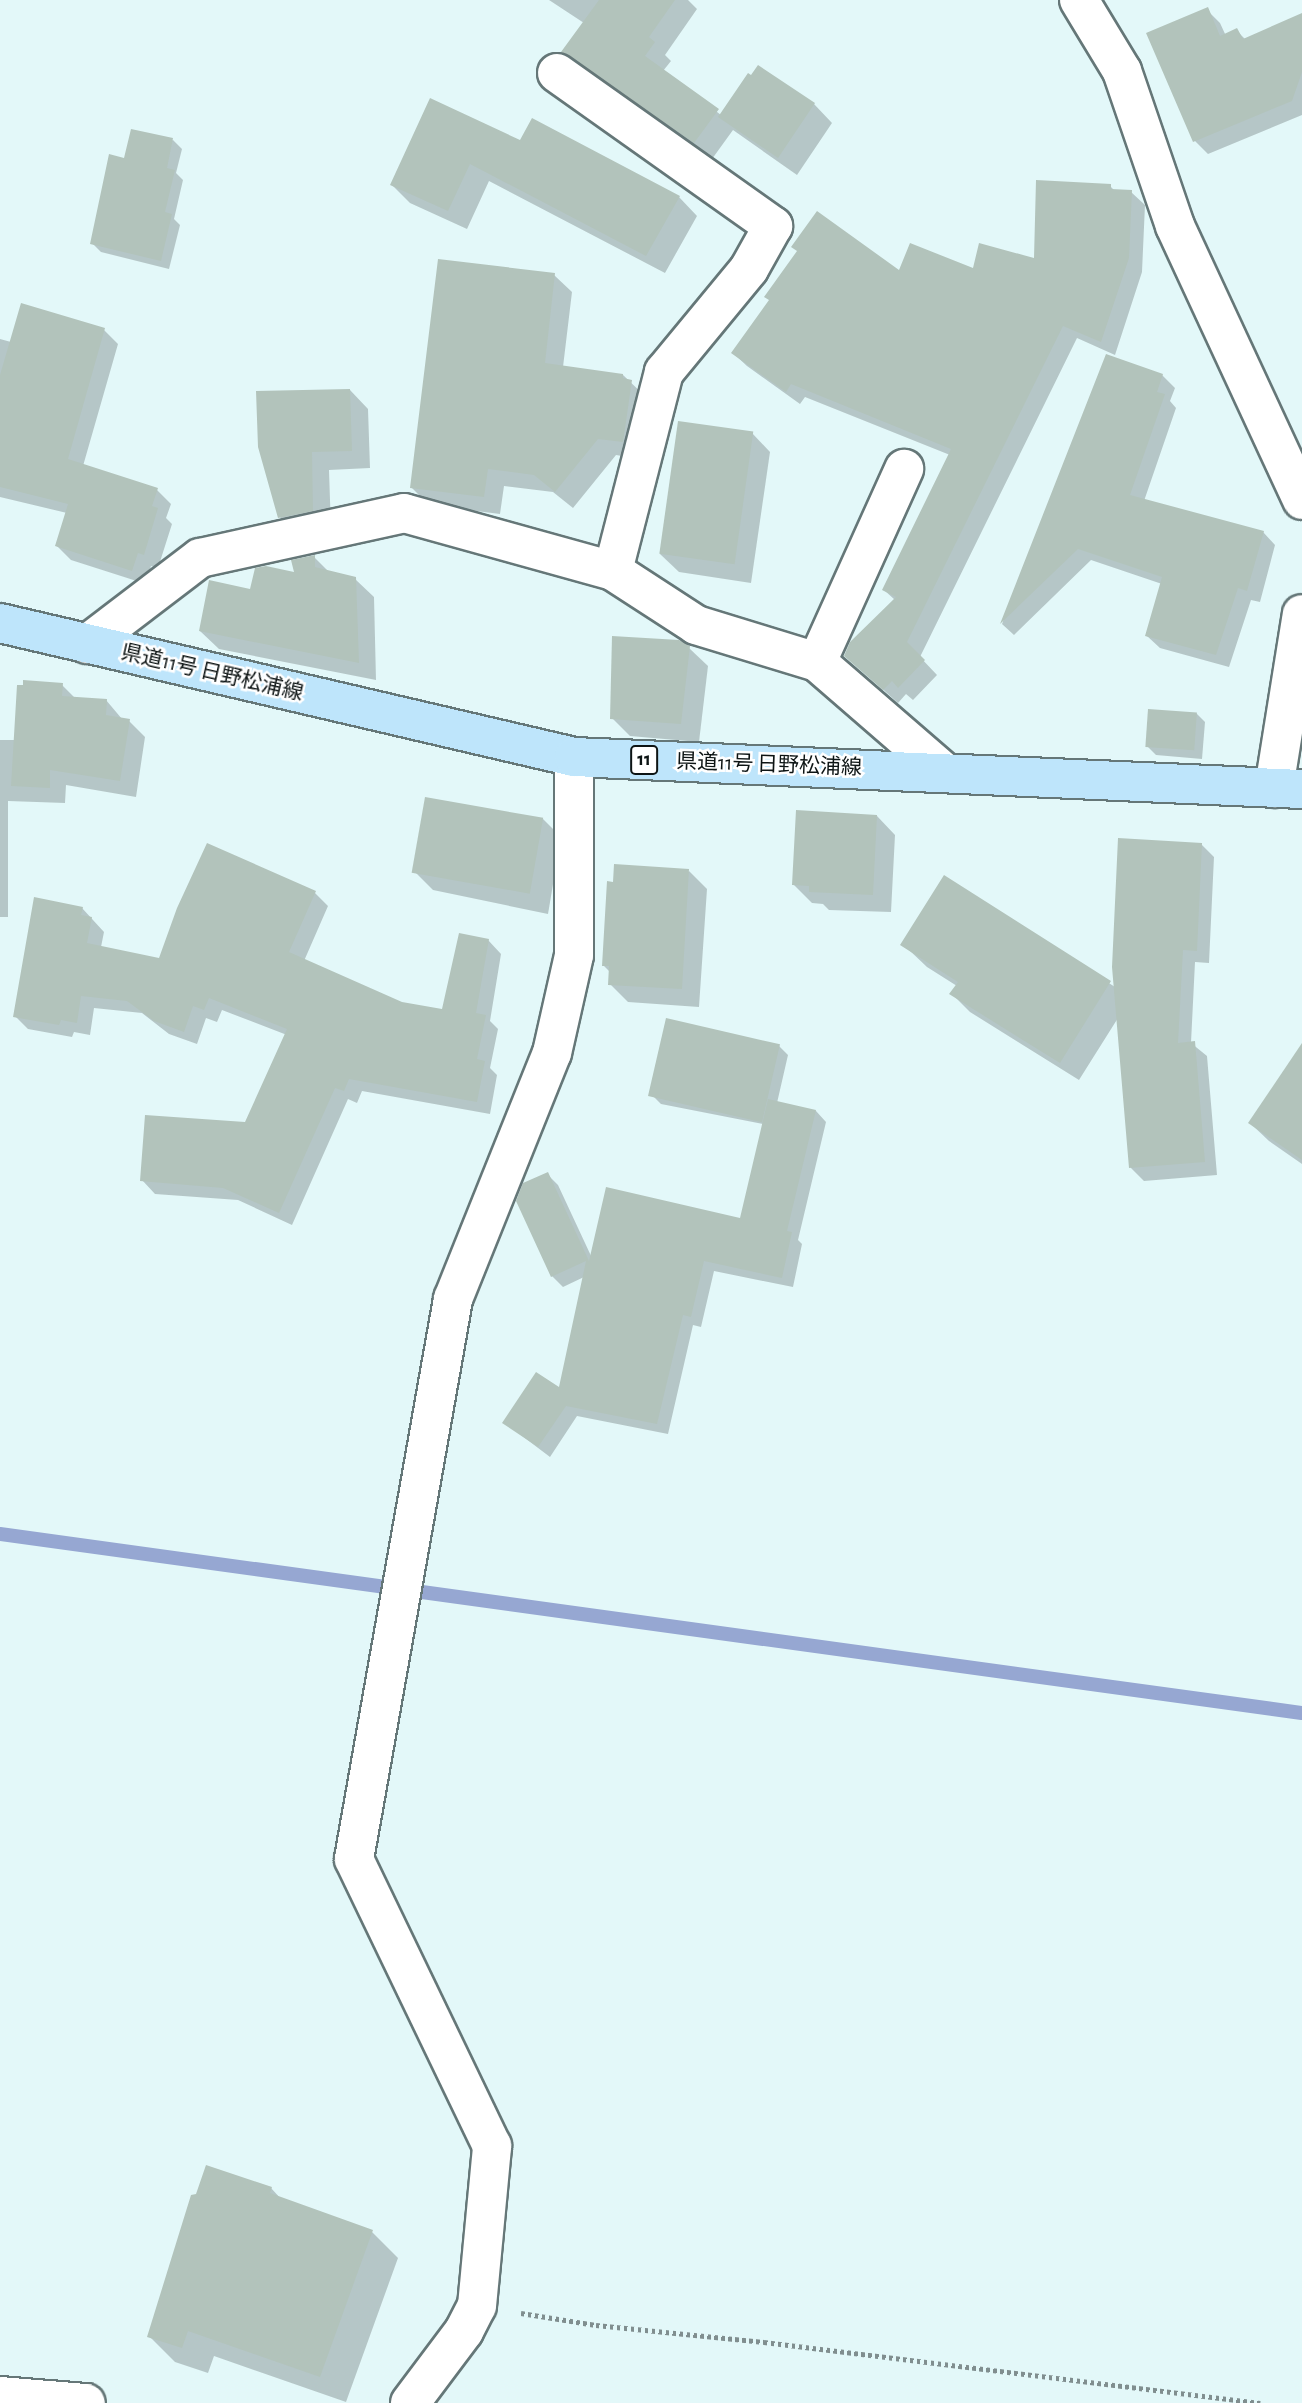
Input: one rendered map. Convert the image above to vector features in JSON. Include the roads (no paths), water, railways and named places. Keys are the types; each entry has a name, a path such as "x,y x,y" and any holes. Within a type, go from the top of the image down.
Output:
{"main road":[{"name":"県道11号 日野松浦線","path":"0,623 574,757 1288,788"}],"street":[{"path":"1079,0 1122,71 1175,226 1302,500"},
{"path":"556,73 773,226 749,269 664,372 613,571"},
{"path":"817,662 904,469"},
{"path":"87,644 200,558 404,513 613,571 696,625 817,662 946,773"},
{"path":"1288,788 1302,614"},
{"path":"410,2403 464,2331 477,2306 492,2146 354,1859 453,1299 552,1054 575,955 574,757"},
{"path":"0,2396 86,2403"}],"waterway":[{"path":"0,1534 1302,1713"}]}
